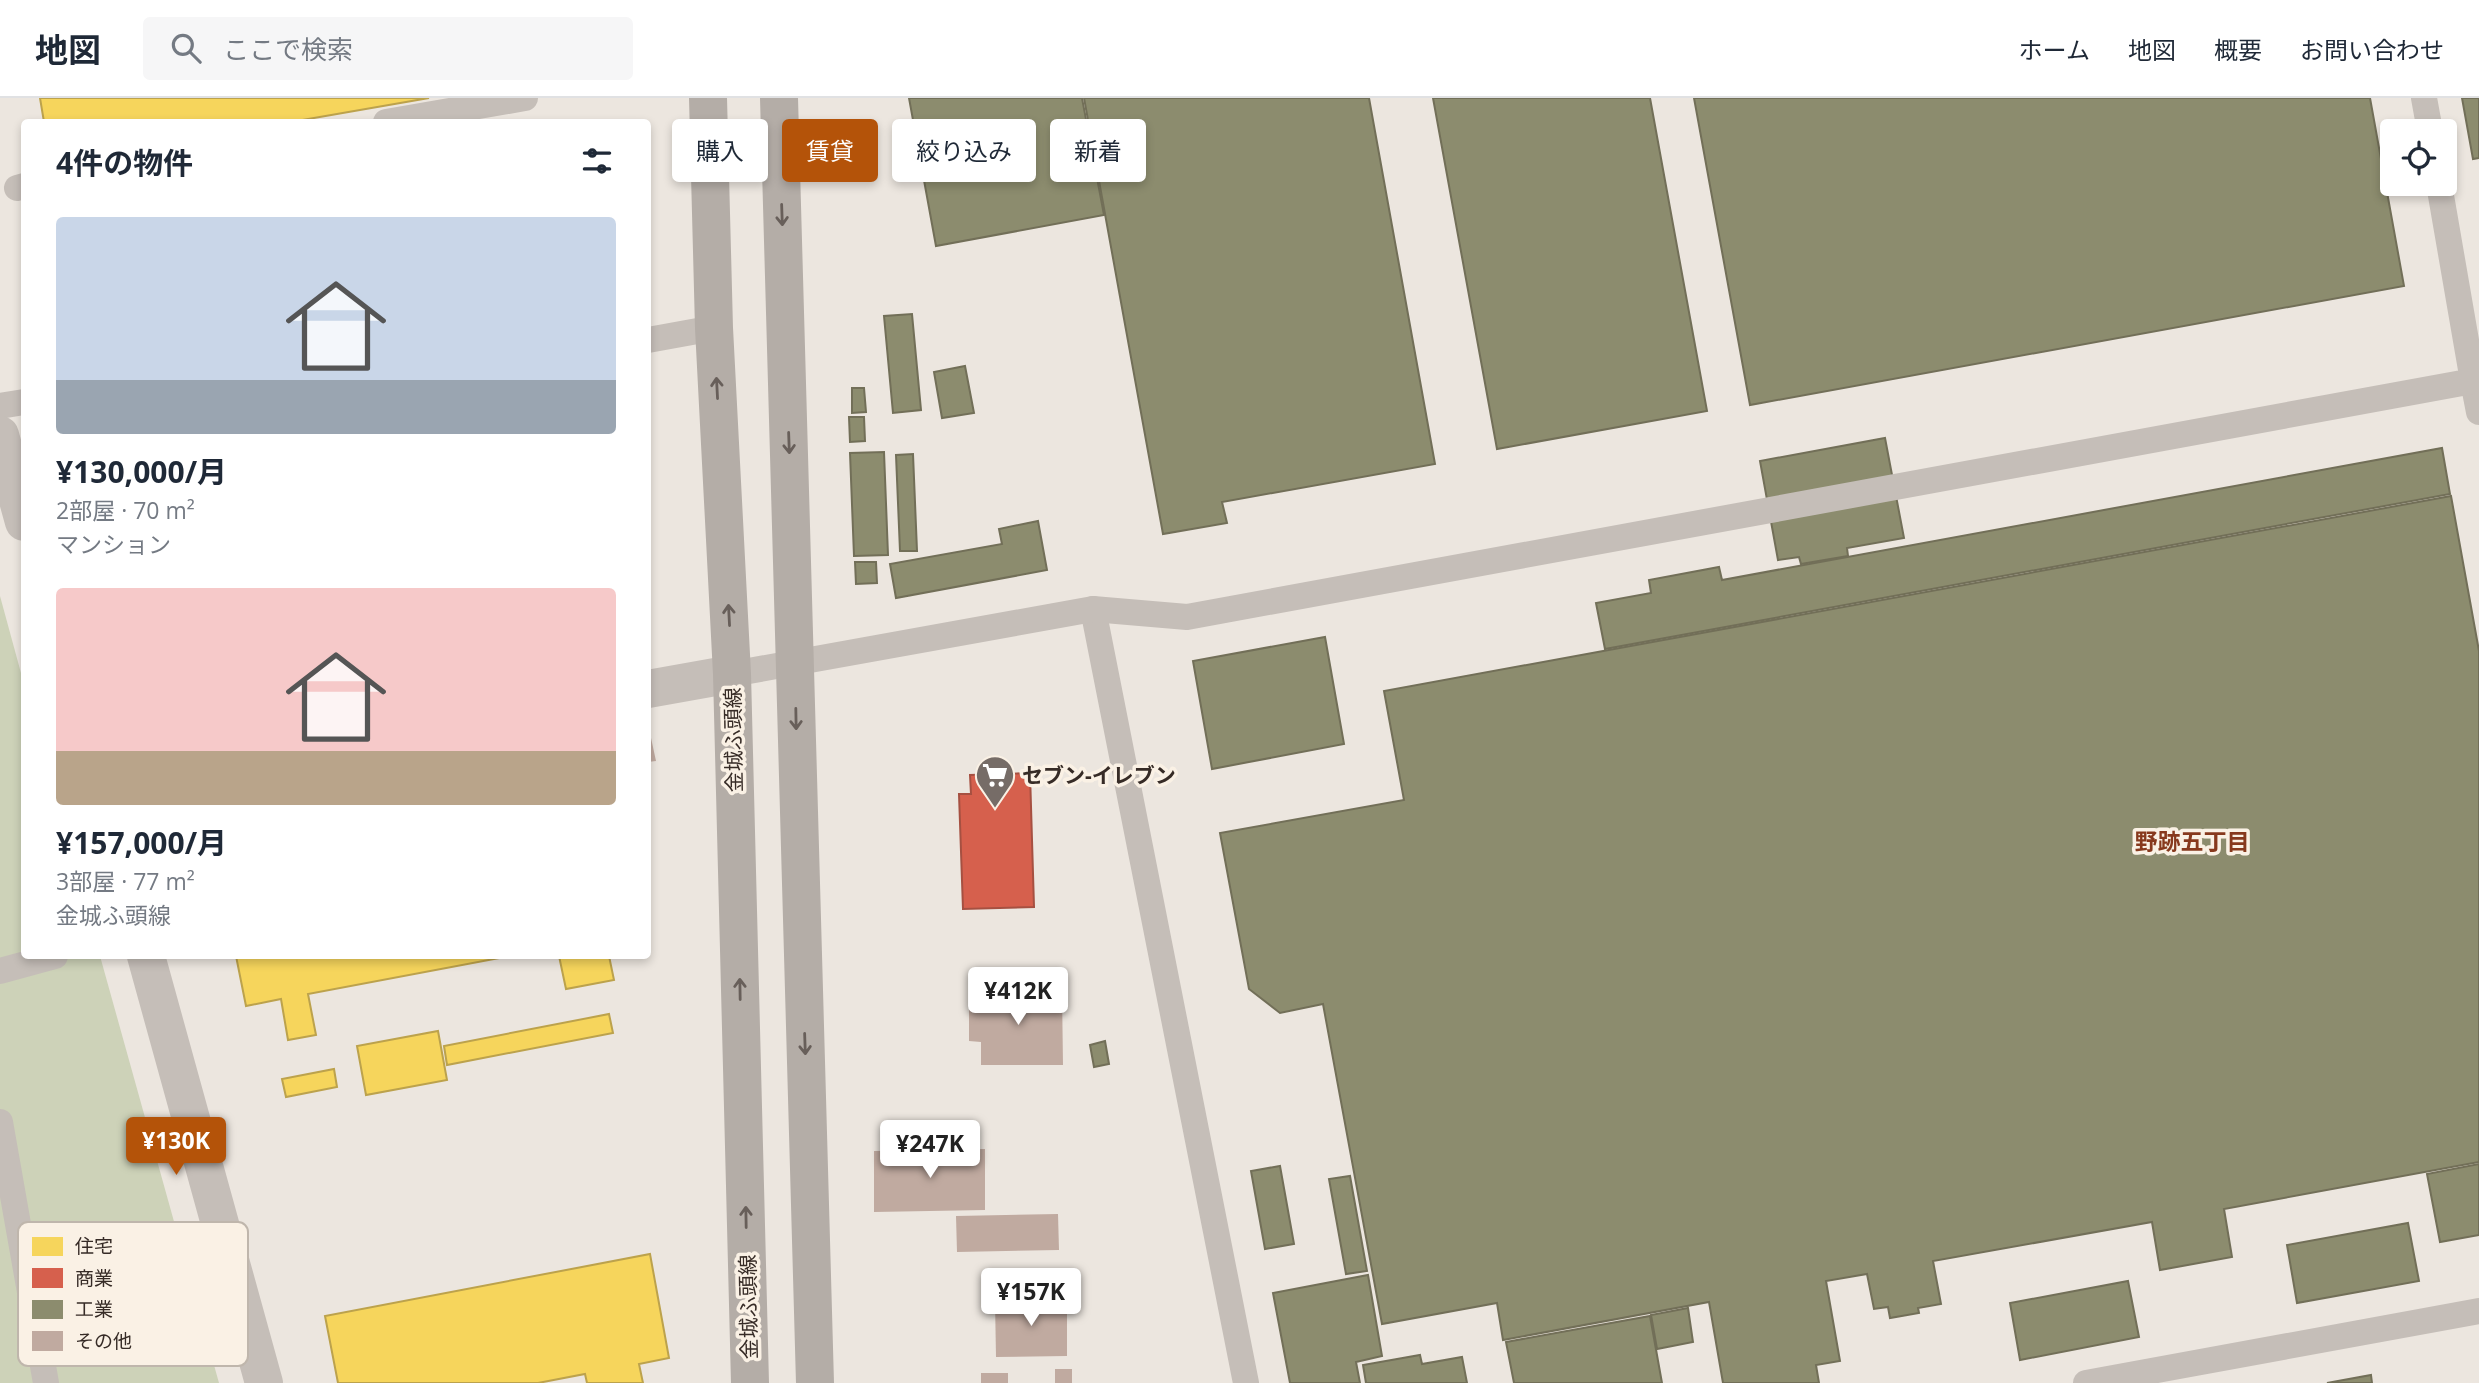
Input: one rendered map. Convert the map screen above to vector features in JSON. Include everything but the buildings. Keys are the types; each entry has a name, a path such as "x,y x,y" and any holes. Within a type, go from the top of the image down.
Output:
{"main road":[{"name":"金城ふ頭線","path":"708,98 714,328 732,674 750,1383"},
{"path":"779,98 815,1383"}],"street":[{"path":"0,435 21,511"},
{"path":"651,688 732,674"},
{"path":"147,959 220,1222"},
{"path":"248,1325 264,1383"}],"lane":[{"path":"403,119 525,98"},
{"path":"2424,98 2428,119"},
{"path":"2441,196 2479,412"},
{"path":"651,339 714,328"},
{"path":"732,674 1093,609 1187,617 2473,381"},
{"path":"0,406 21,402"},
{"path":"1093,609 1247,1383"},
{"path":"0,971 44,959"},
{"path":"0,1122 18,1224"},
{"path":"2086,1383 2479,1311"}],"green space":[{"path":"0,596 21,673 21,959 101,959 174,1222 18,1222 18,1366 214,1366 219,1383 0,1383"}],"place":[{"name":"セブン-イレブン","path":"995,809"}],"district":[{"name":"野跡五丁目","path":"2192,841"}]}
